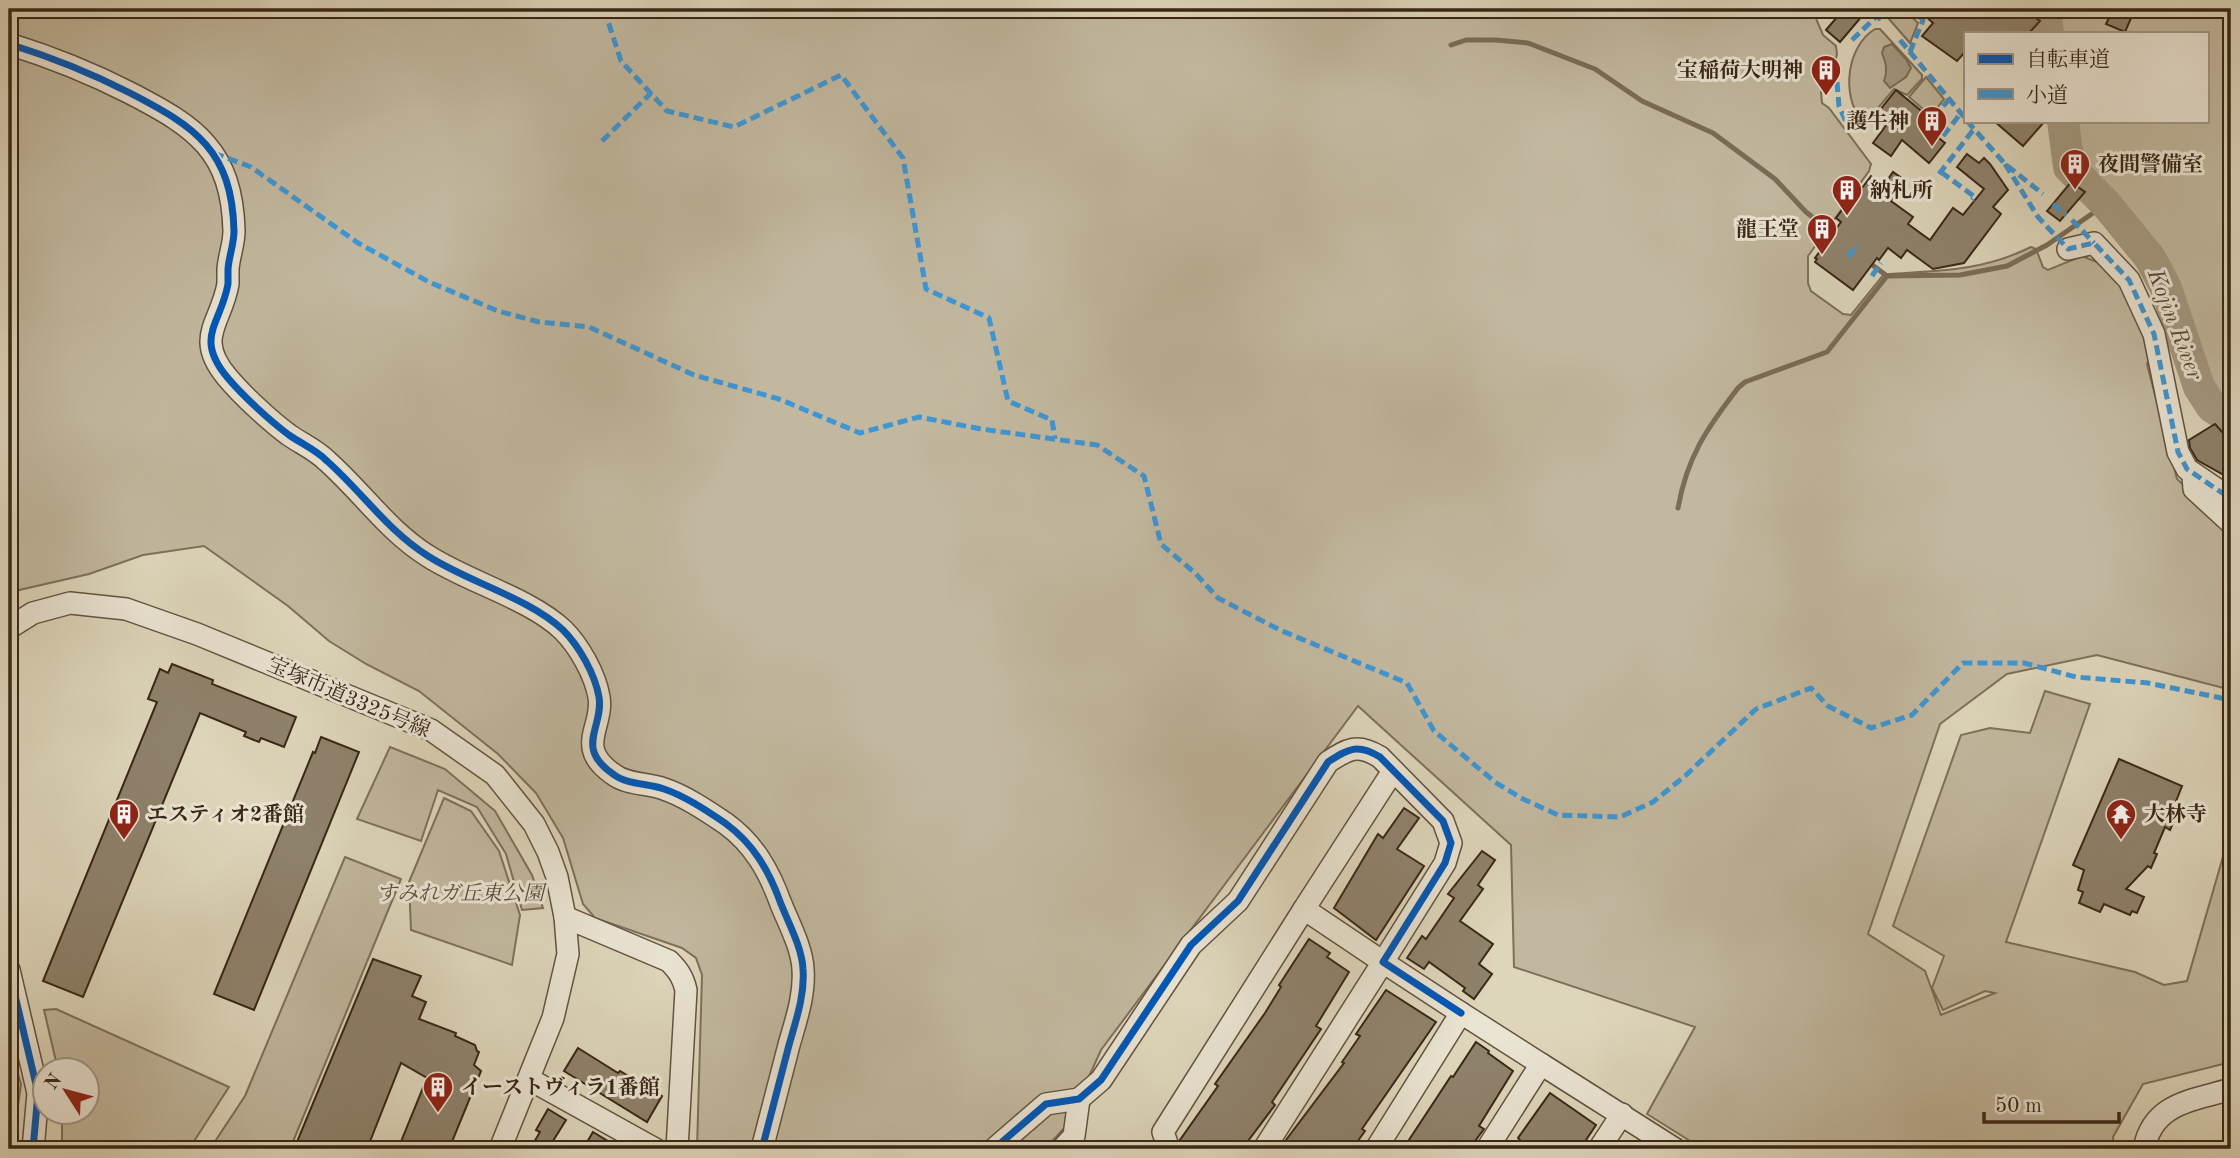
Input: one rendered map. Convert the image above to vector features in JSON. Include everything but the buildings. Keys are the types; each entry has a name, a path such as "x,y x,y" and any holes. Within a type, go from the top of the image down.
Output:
{"street":[{"path":"9,44 73,66 160,108 202,139 225,174 232,206 234,234 228,284 216,317 210,345 224,374 269,418 328,462 393,530 429,557 553,621 579,650 599,695 593,749 612,774 625,780 667,790 701,809 743,838 758,856 770,874 804,966 802,996 762,1149"},
{"path":"2068,249 2094,243 2129,280 2154,334 2178,452 2187,469 2231,499"},
{"path":"2193,474 2194,489 2231,523"},
{"name":"宝塚市道3325号線","path":"9,628 33,613 70,603 126,609 197,634 431,730 495,775 516,798 534,824 548,852 557,877 565,917 568,954 553,1018 500,1149"},
{"path":"994,1149 1046,1104 1079,1099 1101,1080 1191,945 1238,901 1328,762 1349,748 1368,749 1380,757 1443,821 1451,843 1445,863 1264,1149"},
{"path":"1169,1149 1163,1132 1394,771"},
{"path":"1304,909 1675,1149"},
{"path":"565,917 669,961 683,979 686,990 677,1149"},
{"path":"9,970 38,1093 33,1149"},
{"path":"1376,1149 1461,1013"},
{"path":"1487,1149 1541,1064"},
{"path":"529,1079 656,1149"},
{"path":"2144,1149 2151,1127 2163,1114 2182,1101 2231,1088"},
{"path":"1062,1149 1074,1136 1079,1099"},
{"path":"1599,1149 1622,1114"}],"green space":[{"path":"9,9 1812,9 1823,35 1836,46 1837,54 1830,83 1821,92 1822,103 1829,108 1871,164 1869,171 1808,256 1808,283 1811,291 1843,314 1851,315 1884,274 1978,265 2031,247 2036,249 2043,267 2048,270 2082,256 2102,264 2123,284 2145,336 2151,355 2147,364 2177,479 2231,529 2231,690 2097,655 2007,674 1940,724 1868,934 1925,971 1941,1015 1995,993 1985,991 1943,1010 1932,988 1944,956 1893,926 1961,735 1990,728 2030,733 2045,691 2090,704 2006,942 2135,972 2164,985 2187,981 2231,829 2231,1062 2143,1084 2113,1137 2114,1149 1703,1149 1647,1114 1695,1027 1514,967 1511,845 1358,706 1101,1050 1067,1125 1045,1149 697,1149 702,975 696,958 682,948 595,918 583,904 563,838 536,793 498,754 419,691 366,664 329,641 288,606 204,546 143,555 89,574 15,591 9,597"},
{"path":"1899,9 1904,9 1918,23 1910,43 1889,19"},
{"path":"2053,9 2231,9 2231,411 2215,399 2200,368 2173,285 2165,269 2141,235 2074,157 2070,122 2208,122 2208,32 2057,32"},
{"path":"1875,29 1880,29 1922,75 1922,79 1907,95 1894,89 1867,121 1861,120 1855,109 1849,84 1850,71 1858,47"},
{"path":"1926,77 1944,99 1931,116 1909,97"},
{"path":"390,747 445,769 495,811 532,875 543,908 522,910 506,854 477,807 438,790 421,841 357,819"},
{"name":"すみれガ丘東公園","path":"444,798 471,811 499,851 520,915 512,965 411,930 409,882"},
{"path":"345,857 401,879 290,1149 210,1149 245,1096"},
{"path":"56,1009 229,1087 189,1149 60,1149 62,1126 102,1126 102,1056 55,1056 44,1010"},
{"path":"9,1044 21,1084 12,1149 9,1149"}],"shaded area":[{"path":"1892,44 1911,68 1906,77 1890,88 1884,81 1886,67 1882,53 1884,47"}],"waterway":[{"name":"Kojin River","path":"2045,9 2048,32"},
{"path":"1451,45 1466,40 1528,43 1595,69 1642,101 1713,133 1775,179 1806,212 1838,237"},
{"name":"Kojin River","path":"2063,122 2069,167 2106,204 2150,258 2166,288 2199,387 2212,407 2231,419"},
{"path":"1867,261 1887,276 1960,275 2007,266 2047,245 2106,204"},
{"path":"1678,508 1693,458 1717,416 1738,388 1745,382 1827,352 1887,276"}],"marked path":[{"path":"604,9 621,61 667,111 734,127 841,75 903,158 926,289 989,318 1008,401 1052,420 1055,439"},
{"path":"1910,52 1923,20 1911,9"},
{"path":"1852,40 1877,16 1884,23"},
{"path":"1900,40 1964,117"},
{"path":"1837,82 1839,106 1847,124"},
{"path":"602,141 651,93"},
{"path":"1934,118 1949,99"},
{"path":"1943,136 1961,113"},
{"path":"1968,122 2005,164 2043,194"},
{"path":"1939,174 1974,129"},
{"path":"214,153 251,167 358,243 429,282 498,311 539,322 589,327 694,375 779,399 860,433 919,417 981,429 1097,445 1144,476 1161,544 1195,573 1218,598 1280,630 1407,683 1434,731 1495,782 1521,798 1558,815 1620,817 1653,802 1685,776 1756,709 1811,688 1828,706 1871,728 1912,715 1963,663 2024,663 2076,677 2148,683 2231,700"},
{"path":"2005,164 2038,217 2068,249 2094,243 2129,280 2154,334 2178,452 2187,469 2231,499"},
{"path":"1941,172 1975,197 1972,200"},
{"path":"2053,204 2066,215"},
{"path":"2072,220 2094,243"},
{"path":"1848,257 1858,244"},
{"path":"1872,276 1881,263"}],"cycle path":[{"path":"9,44 71,66 130,93 174,118 206,145 218,161 232,203 234,236 228,284 211,341 217,363 227,377 273,423 323,457 414,546 444,565 516,599 563,630 586,661 597,688 599,708 593,746 601,764 619,778 664,789 696,804 735,831 759,859 771,880 798,944 803,979 799,1007 762,1149"},
{"path":"994,1149 1046,1104 1079,1099 1101,1080 1191,945 1238,901 1328,762 1353,749 1365,750 1380,757 1443,821 1451,843 1445,863 1383,962 1461,1013"},
{"path":"9,970 38,1093 33,1149"}],"place":[{"name":"宝稲荷大明神","path":"1826,97"},
{"name":"護牛神","path":"1932,148"},
{"name":"夜間警備室","path":"2075,191"},
{"name":"納札所","path":"1847,217"},
{"name":"龍王堂","path":"1822,256"},
{"name":"エスティオ2番館","path":"124,841"},
{"name":"大林寺","path":"2121,841"},
{"name":"イーストヴィラ1番館","path":"438,1114"}]}
